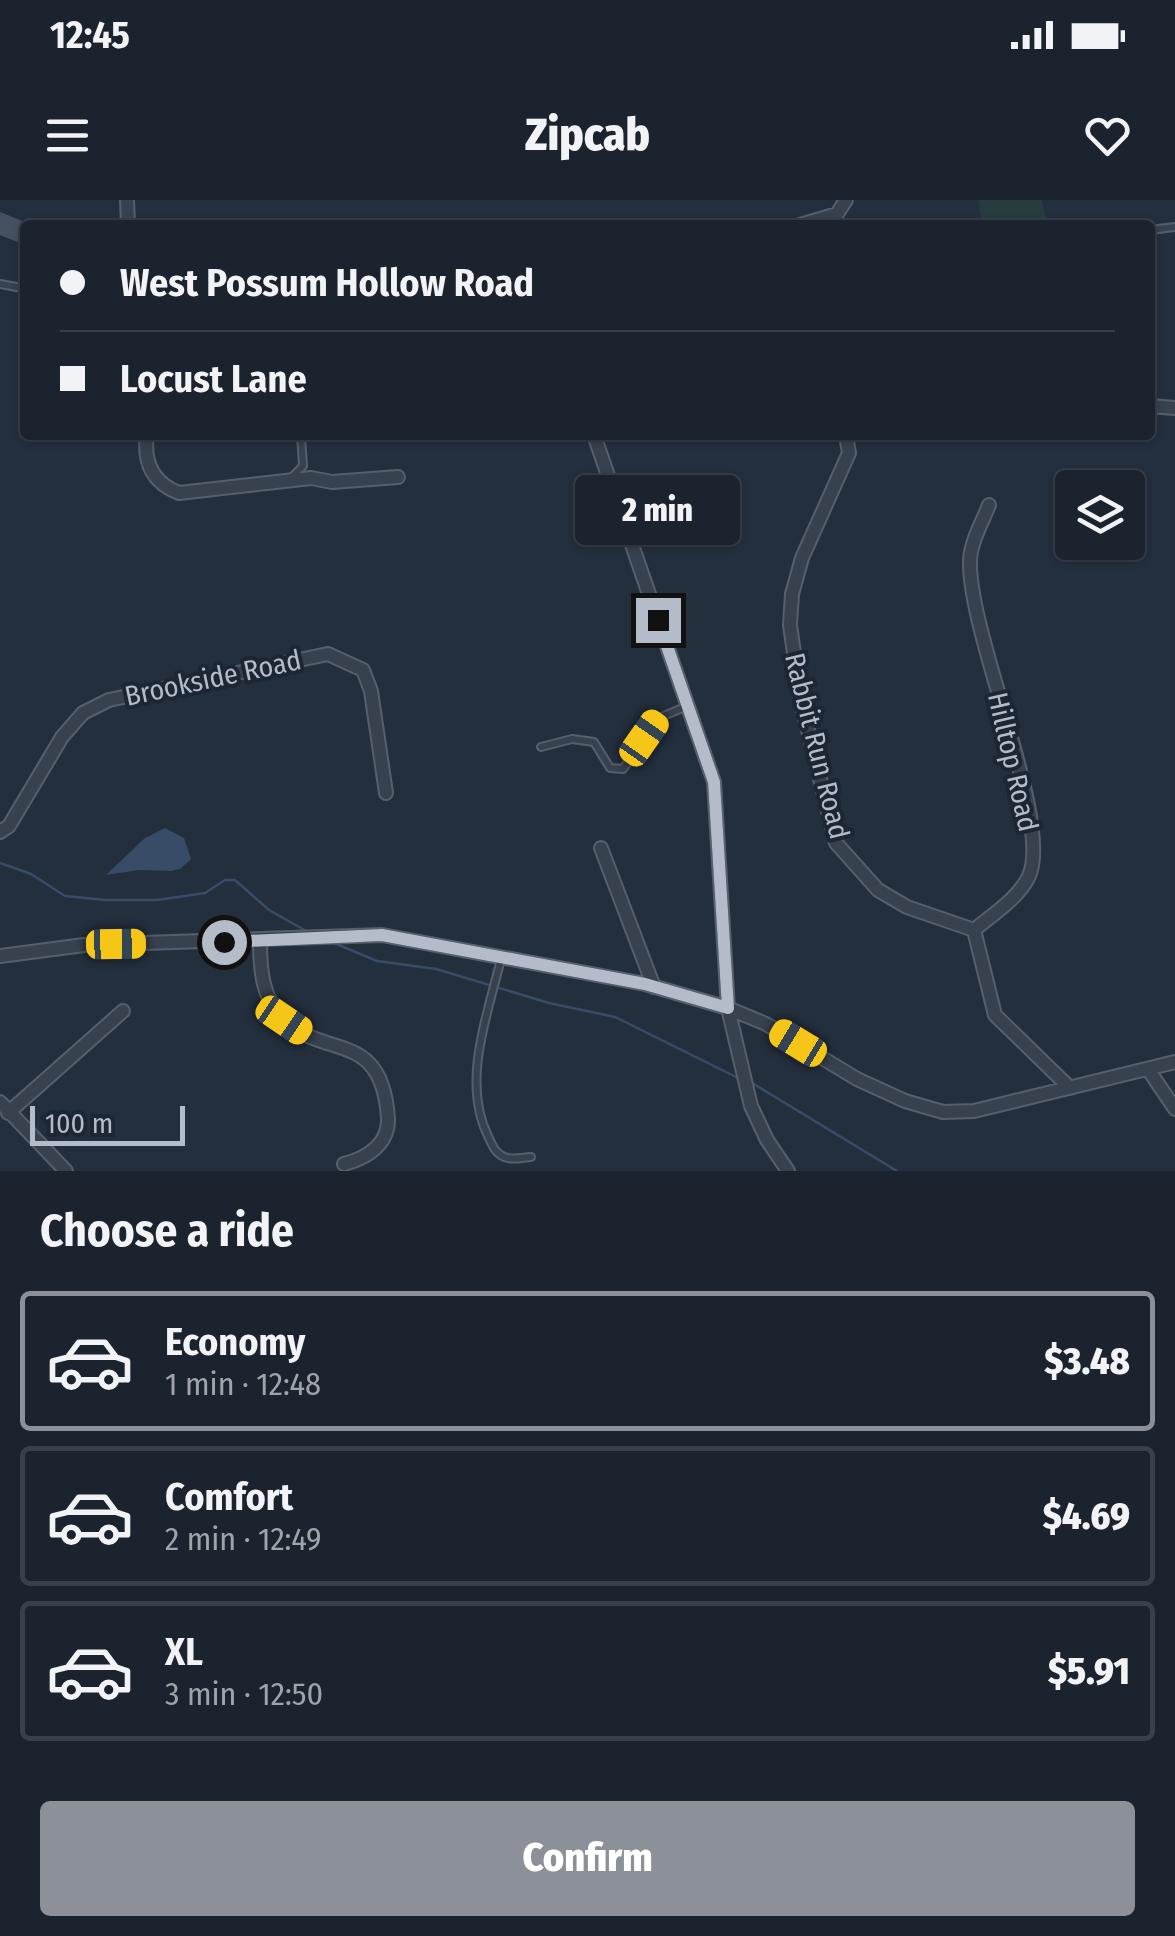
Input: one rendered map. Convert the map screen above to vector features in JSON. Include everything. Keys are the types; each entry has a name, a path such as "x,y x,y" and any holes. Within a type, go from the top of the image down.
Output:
{"street":[{"path":"817,220 837,214 846,200"},
{"path":"145,440 144,452 160,486 179,493 286,482 398,478"},
{"path":"596,440 714,782 728,1008 745,1081 767,1140 788,1171"},
{"name":"Rabbit Run Road","path":"847,440 849,453 802,558 792,594 790,625 801,702 836,843 878,890 907,907 974,930"},
{"name":"Hilltop Road","path":"974,930 1022,887 1030,874 1032,850 1027,806 976,613 970,572 972,548 990,505"},
{"name":"Brookside Road","path":"0,832 9,826 62,737 83,713 131,693 328,654 362,670 367,680 386,793"},
{"path":"602,848 654,987"},
{"path":"974,930 995,1015 1070,1088"},
{"path":"0,956 84,945 382,935 654,987 728,1008 766,1024 857,1078 905,1101 943,1112 974,1111 1175,1062"},
{"path":"260,941 260,973 268,998 284,1020 306,1035 358,1054 373,1070 385,1094 388,1125 379,1146 364,1158 344,1164"},
{"path":"66,1171 3,1107 122,1011"},
{"path":"1148,1069 1175,1109"}],"lane":[{"path":"286,482 302,466 301,440"},
{"path":"541,747 594,742 605,764 623,769 659,718 688,706"},
{"path":"502,958 484,1030 478,1092 483,1126 495,1150 508,1158 532,1157"}],"green space":[{"path":"978,200 1042,200 1046,220 982,220"}],"water":[{"path":"165,828 184,838 191,859 180,869 106,875 145,838"}],"building":[{"path":"0,212 20,220 20,243 0,235"}],"waterway":[{"path":"0,863 31,874 65,896 105,900 157,900 205,893 225,880 235,880 269,910 308,932"},
{"path":"334,943 377,961 436,969 549,1003 615,1017 740,1079"},
{"path":"752,1083 897,1171"}],"route":[{"path":"224,942 382,935 645,984 728,1008 714,782 658,620"}]}
